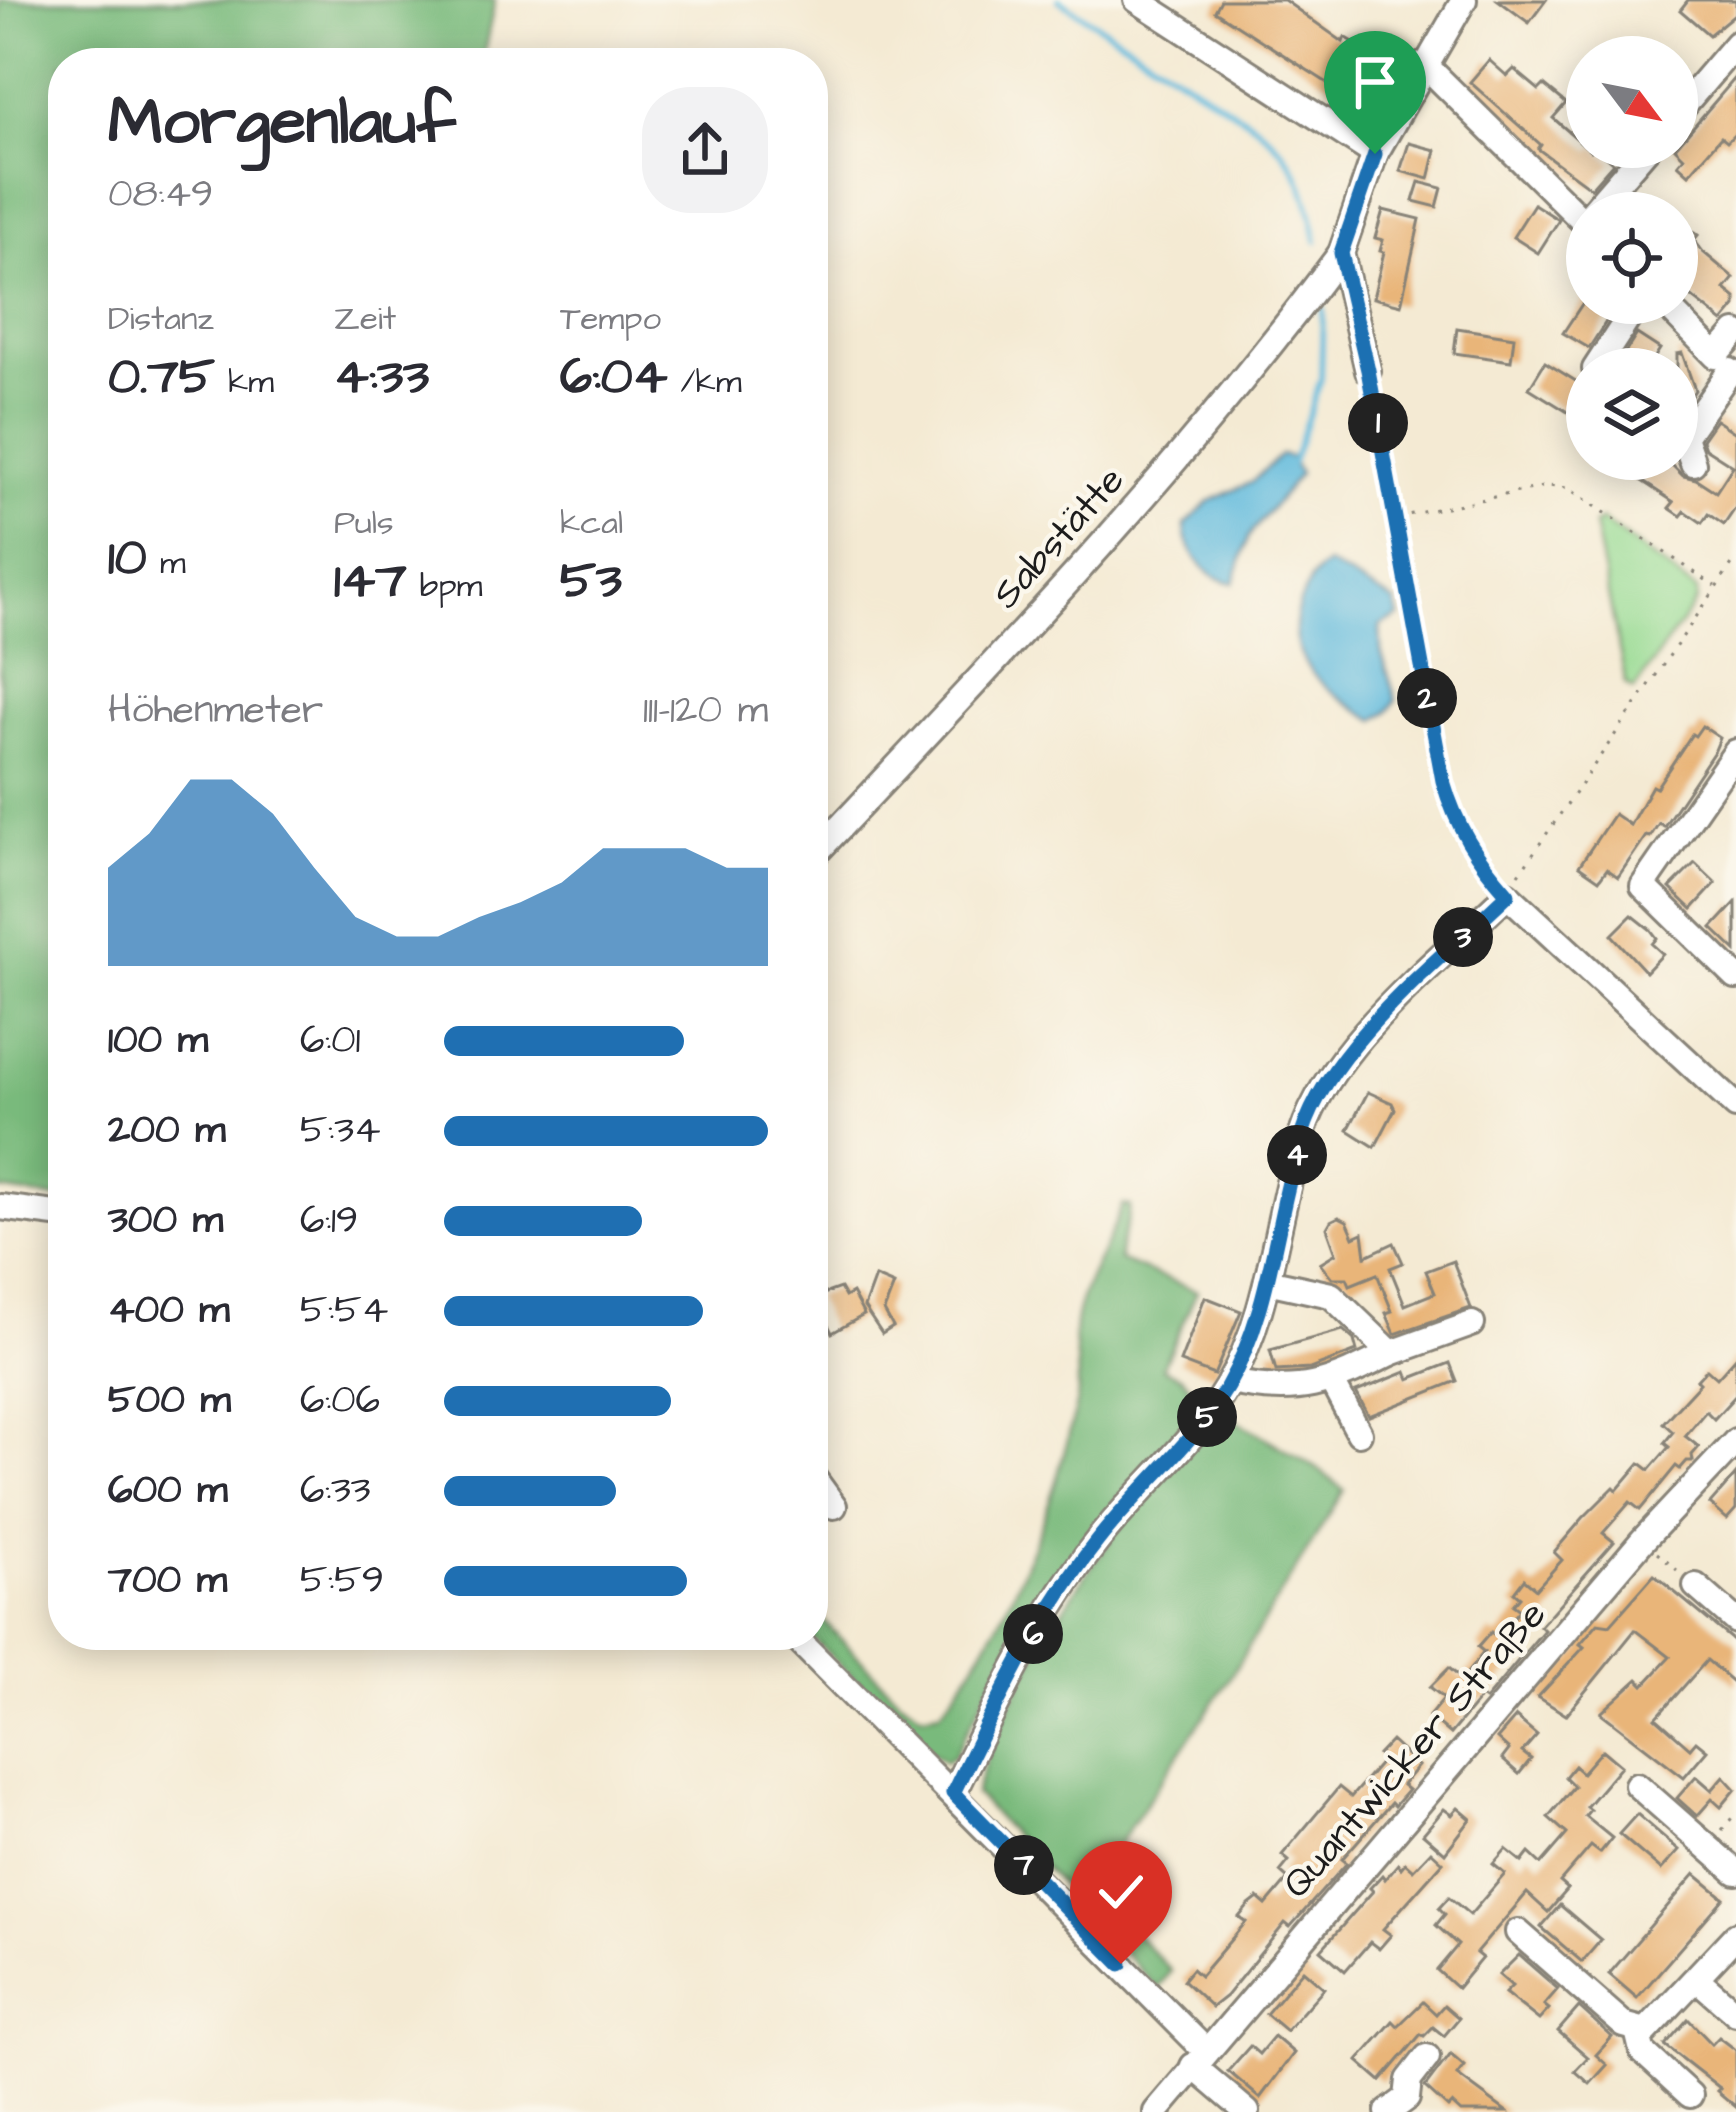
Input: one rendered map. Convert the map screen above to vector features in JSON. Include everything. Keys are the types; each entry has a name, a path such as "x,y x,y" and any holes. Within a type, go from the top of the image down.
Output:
{"street":[{"path":"1137,0 1375,154"},
{"path":"1368,370 1341,253 1375,154 1464,0"},
{"path":"1698,88 1736,44"},
{"path":"1424,64 1566,199"},
{"path":"1610,192 1630,168"},
{"name":"Sabstätte","path":"828,840 1136,508 1248,376 1341,253"},
{"path":"1684,324 1727,368"},
{"path":"1698,415 1727,368 1736,333"},
{"path":"1736,752 1643,886 1736,977"},
{"path":"953,1793 1024,1647 1097,1541 1208,1416 1229,1382 1258,1316 1302,1133 1322,1086 1367,1030 1508,894 1736,1106"},
{"path":"0,1208 48,1213"},
{"path":"1267,1281 1331,1295 1391,1353"},
{"path":"1229,1382 1276,1391 1332,1382 1391,1353 1472,1324"},
{"path":"1332,1382 1359,1433"},
{"name":"Quantwicker Straße","path":"1156,2112 1642,1541 1736,1441"},
{"path":"828,1498 834,1506"},
{"path":"1696,1586 1736,1621"},
{"path":"808,1650 953,1793 1246,2112"},
{"path":"1637,1785 1736,1872"},
{"path":"1519,1931 1624,2026 1637,2030 1655,2025 1736,1935"},
{"path":"1697,1979 1736,2013"},
{"path":"1637,2030 1642,2050 1690,2095"},
{"path":"1427,2057 1397,2105 1430,2112"}],"path":[{"path":"1368,370 1450,808 1473,853 1508,894 1736,559"},
{"path":"1394,518 1547,486 1568,488 1717,587"},
{"path":"1642,1541 1696,1586"},
{"path":"1709,1845 1736,1813"}],"green space":[{"path":"0,0 495,0 485,48 48,48 48,1198 0,1190"},
{"path":"1601,520 1697,591 1697,600 1634,690 1626,684 1594,525"},
{"path":"1122,1205 1130,1206 1119,1260 1197,1291 1162,1368 1182,1377 1199,1396 1195,1413 1055,1580 1015,1640 954,1756 945,1762 825,1650 828,1626 899,1699 923,1714 940,1711 965,1679 1026,1564 1056,1481 1077,1400 1076,1317"},
{"path":"1227,1415 1318,1469 1344,1490 1227,1682 1108,1860 1107,1877 1116,1908 1171,1971 1158,1989 975,1794 1014,1696 1077,1588 1152,1488"}],"water":[{"path":"1280,455 1290,457 1299,474 1249,536 1234,583 1215,576 1199,562 1185,525 1210,501 1252,482"},
{"path":"1327,564 1395,602 1399,617 1380,626 1381,651 1396,700 1376,720 1326,687 1303,659 1296,642 1302,597"}],"building":[{"path":"1221,0 1284,0 1343,42 1345,37 1360,46 1357,49 1372,58 1364,71 1384,84 1368,109 1215,11"},
{"path":"1498,0 1546,0 1529,23"},
{"path":"1688,0 1736,0 1736,13 1709,35 1680,10"},
{"path":"1489,60 1507,76 1514,69 1539,90 1544,85 1566,103 1553,118 1566,129 1566,168 1609,168 1591,188 1538,149 1541,145 1470,82"},
{"path":"1736,77 1736,133 1727,142 1721,137 1698,164 1698,121"},
{"path":"1409,143 1436,150 1429,179 1400,171"},
{"path":"1419,182 1442,188 1437,207 1413,201"},
{"path":"1534,204 1559,220 1538,253 1513,237"},
{"path":"1383,210 1420,219 1401,305 1373,298 1384,252 1380,251 1383,240 1375,238"},
{"path":"1698,245 1734,278 1725,289 1736,298 1736,306 1723,322 1698,302"},
{"path":"1569,324 1604,324 1589,348 1563,333"},
{"path":"1457,328 1514,337 1511,361 1454,353"},
{"path":"1637,334 1658,348 1628,348"},
{"path":"1545,362 1566,375 1566,411 1529,388"},
{"path":"1716,420 1736,433 1736,507 1724,525 1708,514 1702,523 1685,511 1681,516 1669,508 1674,502 1640,480 1698,480 1716,492 1733,466 1705,448 1702,440"},
{"path":"1702,726 1720,738 1664,826 1659,823 1646,836 1618,877 1607,869 1599,880 1579,866 1614,814 1630,825 1652,786 1656,788"},
{"path":"1695,863 1716,883 1692,909 1670,888"},
{"path":"1736,902 1736,951 1712,928"},
{"path":"1632,915 1651,930 1657,938 1652,944 1663,954 1646,972 1612,935"},
{"path":"1368,1092 1395,1109 1375,1147 1348,1130"},
{"path":"1339,1217 1347,1221 1354,1237 1363,1233 1366,1256 1394,1243 1403,1263 1390,1268 1405,1305 1435,1293 1426,1271 1453,1261 1471,1308 1395,1334 1386,1313 1392,1311 1377,1274 1350,1285 1347,1278 1332,1278 1320,1263 1336,1253 1327,1228"},
{"path":"875,1277 894,1285 884,1311 893,1327 882,1334 864,1307"},
{"path":"840,1288 845,1297 852,1293 864,1315 832,1333 828,1292"},
{"path":"1205,1297 1241,1311 1214,1375 1180,1362"},
{"path":"1343,1330 1354,1340 1357,1351 1310,1369 1276,1371 1270,1350"},
{"path":"1736,1357 1736,1395 1714,1419 1706,1411 1685,1436 1699,1447 1693,1461 1680,1469 1676,1466 1640,1510 1630,1502 1603,1533 1614,1542 1540,1626 1544,1630 1485,1700 1481,1697 1450,1734 1429,1716 1444,1698 1430,1687 1449,1668 1462,1679 1484,1652 1478,1647 1491,1632 1497,1637 1520,1610 1513,1605 1520,1597 1514,1592 1524,1579 1536,1589 1562,1560 1554,1552 1583,1518 1640,1463 1649,1470 1669,1447 1664,1443 1673,1432 1663,1423 1700,1383 1697,1380 1707,1369 1717,1378"},
{"path":"1450,1363 1457,1381 1369,1416 1356,1392 1406,1372 1409,1379"},
{"path":"1736,1474 1736,1509 1727,1519 1710,1504"},
{"path":"1654,1575 1736,1643 1736,1685 1707,1660 1656,1718 1690,1748 1696,1741 1707,1750 1684,1777 1601,1713 1638,1679 1644,1685 1670,1657 1635,1630 1566,1715 1538,1697 1584,1647 1580,1644 1598,1623 1610,1625"},
{"path":"1516,1717 1537,1735 1522,1752 1531,1759 1519,1774 1502,1759 1509,1750 1497,1739"},
{"path":"1391,1741 1418,1766 1402,1785 1408,1790 1342,1859 1347,1863 1290,1927 1285,1923 1212,2007 1183,1980 1192,1969 1200,1976 1246,1922 1239,1917 1249,1905 1258,1898 1266,1905 1288,1879 1280,1872 1289,1861 1282,1855 1339,1787 1351,1797 1383,1760 1378,1755"},
{"path":"1602,1750 1621,1766 1586,1807 1590,1810 1585,1816 1612,1838 1600,1853 1591,1846 1560,1882 1568,1889 1548,1912 1527,1893 1476,1953 1482,1958 1457,1988 1437,1970 1458,1945 1436,1925 1445,1914 1439,1908 1449,1897 1470,1915 1505,1874 1493,1864 1506,1849 1522,1862 1529,1853 1541,1864 1567,1834 1548,1817 1574,1786 1565,1777 1574,1766 1582,1773"},
{"path":"1696,1776 1712,1790 1724,1776 1736,1789 1721,1807 1712,1799 1697,1816 1677,1798"},
{"path":"1458,1808 1471,1819 1445,1853 1423,1834 1444,1809 1452,1815"},
{"path":"1637,1814 1679,1850 1661,1870 1619,1834"},
{"path":"1431,1851 1443,1862 1383,1929 1391,1935 1379,1949 1370,1942 1345,1971 1321,1950 1382,1875 1385,1879 1398,1864 1413,1870"},
{"path":"1695,1874 1724,1898 1637,1998 1609,1974"},
{"path":"1560,1905 1601,1940 1582,1962 1541,1927"},
{"path":"1519,1955 1558,1989 1539,2020 1505,1993 1512,1986 1499,1975"},
{"path":"1303,1970 1324,1988 1286,2031 1266,2014"},
{"path":"1423,2002 1436,2014 1444,2005 1459,2018 1444,2036 1433,2027 1421,2034 1381,2081 1358,2061 1393,2021 1398,2026"},
{"path":"1579,2007 1612,2037 1596,2055 1607,2065 1590,2084 1575,2071 1588,2057 1558,2031"},
{"path":"1688,2019 1712,2044 1719,2037 1736,2050 1736,2107 1717,2091 1720,2088 1665,2045"},
{"path":"1274,2036 1294,2053 1260,2098 1228,2071 1250,2046 1259,2054"},
{"path":"1450,2054 1464,2066 1457,2075 1507,2112 1461,2112 1452,2104 1448,2108 1425,2087"}],"waterway":[{"path":"1059,0 1269,137 1298,175 1317,241"},
{"path":"1292,463 1321,379 1323,309"}],"route":[{"path":"1121,1964 953,1793 1024,1647 1097,1541 1208,1416 1229,1382 1258,1316 1302,1133 1322,1086 1367,1030 1508,894 1458,828 1443,781 1368,370 1341,253 1375,154"}]}
